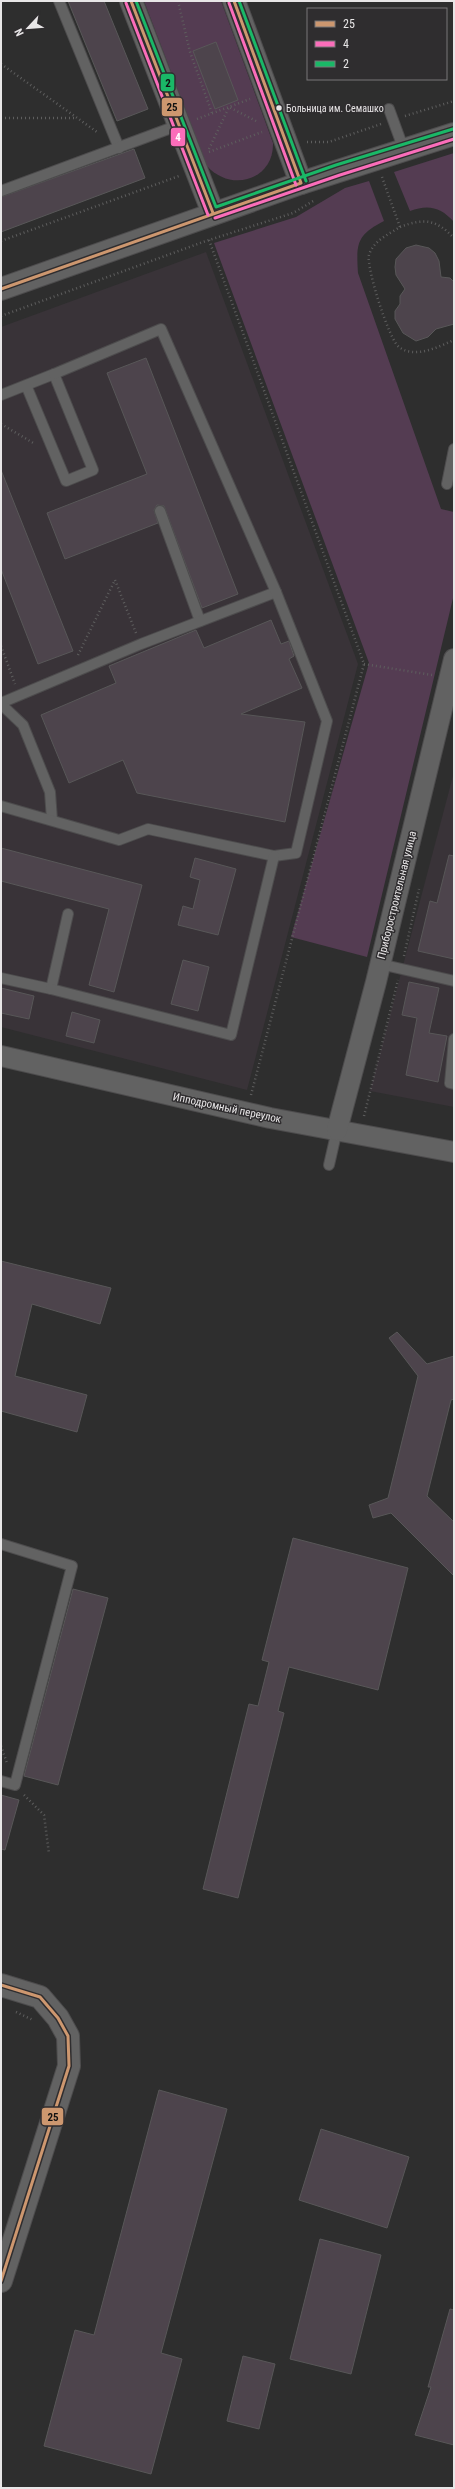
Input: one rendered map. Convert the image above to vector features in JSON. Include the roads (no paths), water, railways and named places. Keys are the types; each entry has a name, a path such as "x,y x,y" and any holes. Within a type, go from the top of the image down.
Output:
{"main road":[{"path":"131,1 213,213"},
{"path":"234,1 301,183"},
{"path":"1,289 213,213 454,134"},
{"path":"1,1985 40,1997 58,2018 68,2036 69,2066 1,2282"}],"street":[{"name":"Приборостроительная улица","path":"337,1130 449,702 453,666"},
{"name":"Ипподромный переулок","path":"1,1056 238,1111 454,1152"}],"lane":[{"path":"59,1 119,148"},
{"path":"389,109 404,150"},
{"path":"1,191 179,125"},
{"path":"1,395 162,329 276,592 327,721 296,853 274,856 148,829 119,840 1,806"},
{"path":"26,385 66,481 93,470 54,374"},
{"path":"447,484 454,449"},
{"path":"160,511 200,621"},
{"path":"52,820 50,792 23,725 1,703 141,644 276,592"},
{"path":"1,978 51,989 231,1035 274,856"},
{"path":"51,989 68,914"},
{"path":"380,964 454,981"},
{"path":"454,1040 450,1083 454,1084"},
{"path":"329,1165 337,1130"},
{"path":"1,1544 72,1566 15,1786 1,1781"}],"place":[{"name":"Больница им. Семашко","path":"279,108"}]}
